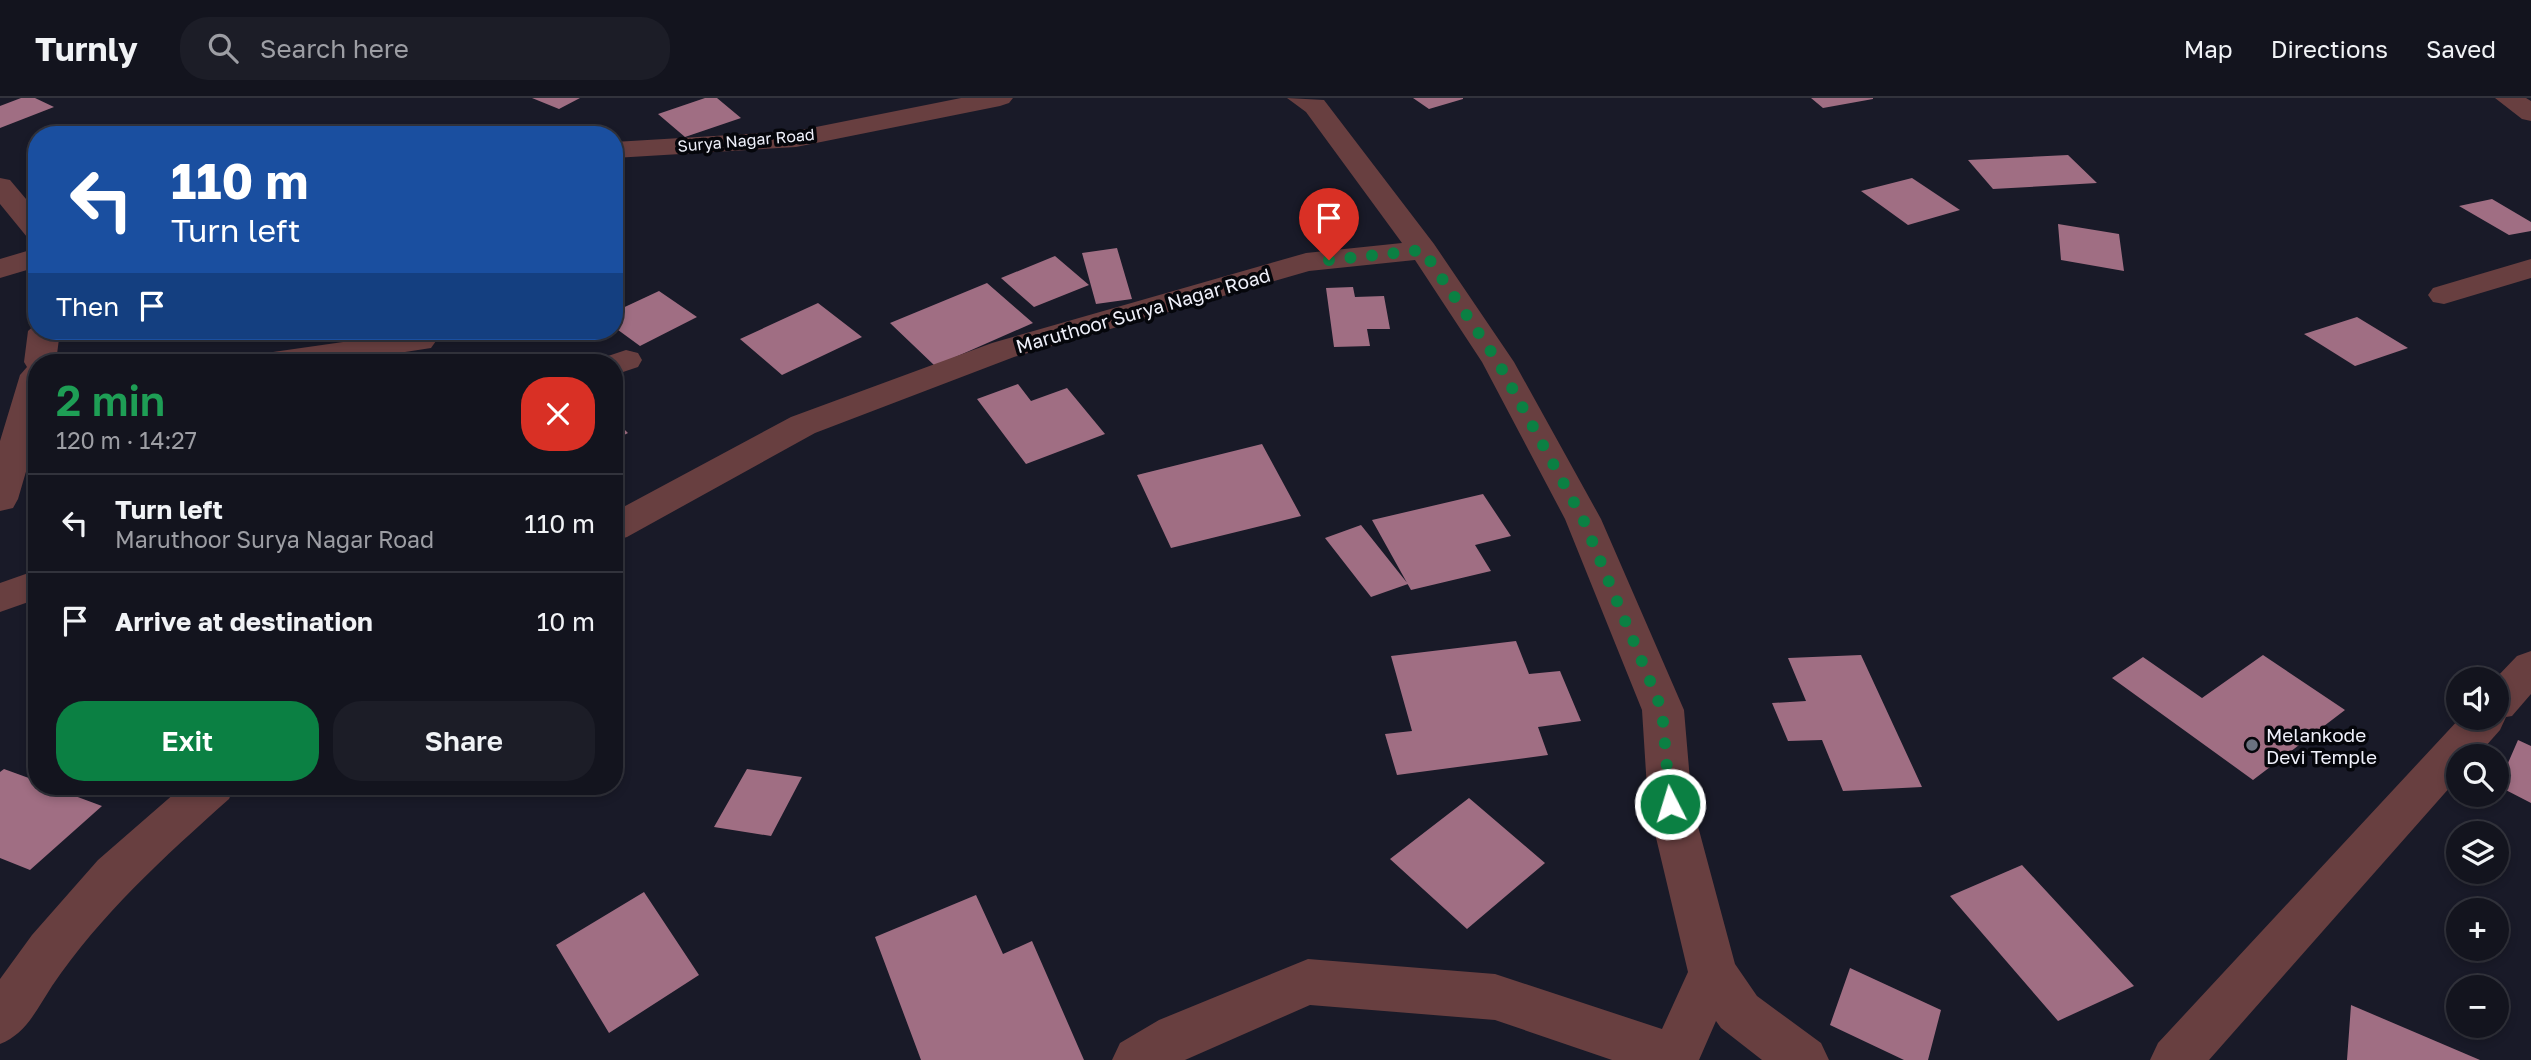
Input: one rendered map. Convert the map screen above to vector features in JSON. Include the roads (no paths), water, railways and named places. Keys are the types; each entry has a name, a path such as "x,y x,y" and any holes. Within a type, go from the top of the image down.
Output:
{"street":[{"name":"Surya Nagar Road","path":"623,149 796,139 1000,98"},
{"path":"1300,98 1315,106 1363,174 1423,250 1498,362 1583,519 1662,710 1670,804 1713,973 1739,1013 1803,1060"},
{"path":"2508,98 2531,113"},
{"path":"0,187 28,220"},
{"name":"Maruthoor Surya Nagar Road","path":"623,523 803,425 1003,350 1306,262 1423,250"},
{"path":"0,269 28,260"},
{"path":"2444,295 2531,268"},
{"path":"329,354 420,341"},
{"path":"0,499 28,411"},
{"path":"0,598 28,587"},
{"path":"2509,691 2531,667"},
{"path":"2176,1060 2474,730"},
{"path":"0,1021 49,950 114,874 203,795"},
{"path":"1138,1060 1177,1037 1308,982 1495,996 1673,1059 1713,973"}],"place":[{"name":"Melankode Devi Temple","path":"2252,745"}]}
